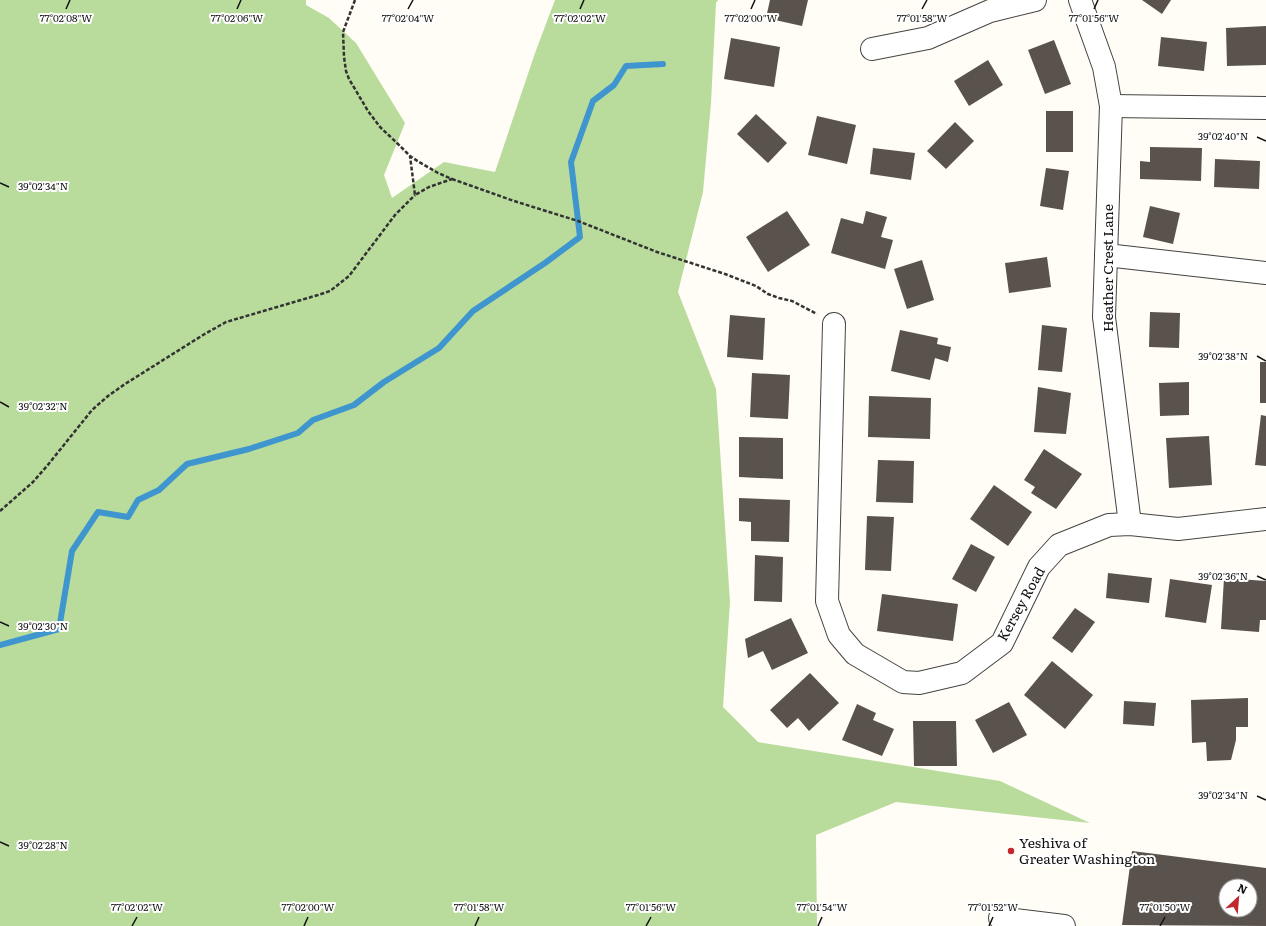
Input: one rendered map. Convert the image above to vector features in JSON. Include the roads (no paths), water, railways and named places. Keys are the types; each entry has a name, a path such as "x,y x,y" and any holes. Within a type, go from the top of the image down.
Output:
{"street":[{"path":"872,49 928,38 990,11 1035,0"},
{"name":"Heather Crest Lane","path":"1080,0 1104,67 1111,106 1104,317 1130,524"},
{"path":"1111,106 1266,108"},
{"path":"1106,255 1266,273"},
{"name":"Kersey Road","path":"834,324 827,601 839,635 855,654 903,682 918,684 962,673 1002,643 1039,567 1059,545 1109,525 1130,524 1178,529 1266,519"},
{"path":"1000,918 1064,926"}],"waterway":[{"path":"0,645 59,629 72,551 98,512 128,517 138,500 159,490 187,464 249,449 298,433 313,420 354,405 384,382 439,348 473,311 545,263 580,237 571,162 593,101 614,85 626,66 663,64"}],"place":[{"name":"Yeshiva of Greater Washington","path":"1011,851"}]}
